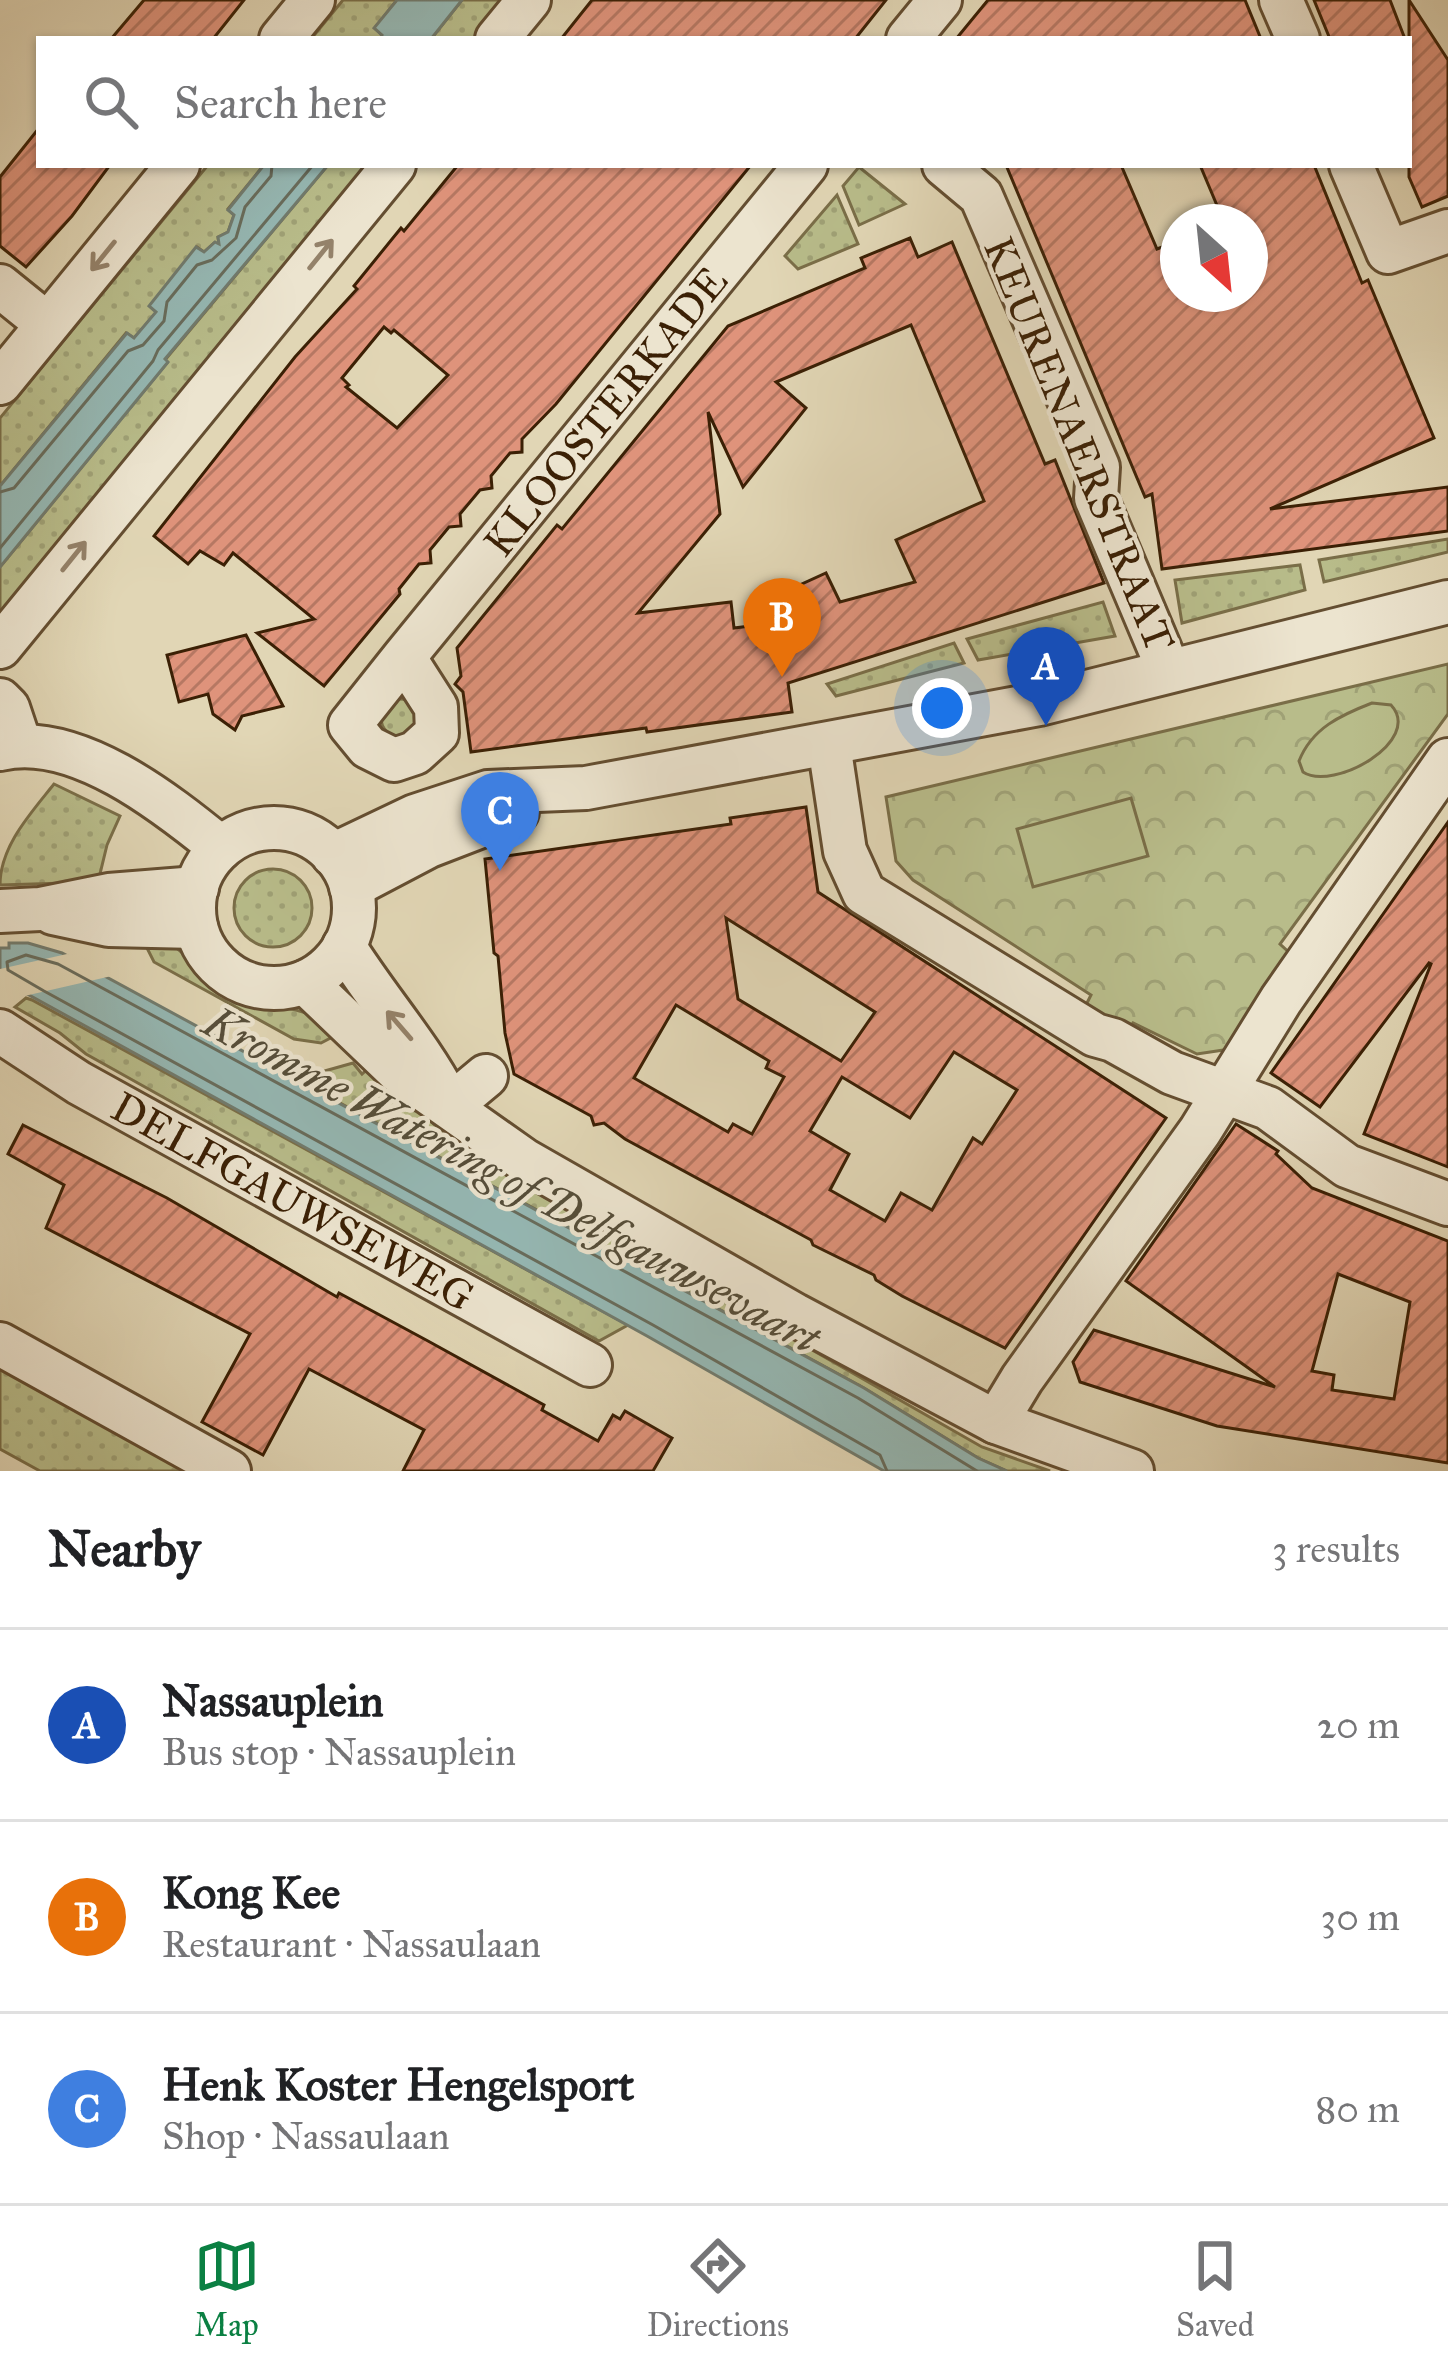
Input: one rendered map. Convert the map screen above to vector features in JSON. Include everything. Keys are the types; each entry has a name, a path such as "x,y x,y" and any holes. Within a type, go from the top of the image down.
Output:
{"street":[{"path":"283,36 313,0"},
{"path":"499,36 529,0"},
{"path":"910,36 940,0"},
{"path":"1281,0 1297,36"},
{"path":"0,382 176,168"},
{"path":"0,647 392,168"},
{"name":"KLOOSTERKADE","path":"404,657 804,168"},
{"name":"KEURENAERSTRAAT","path":"948,168 981,196 1098,467 1096,498 1169,671"},
{"path":"1352,168 1388,252 1448,230"},
{"path":"0,286 47,324"},
{"path":"342,871 415,816 488,792 586,788 1039,704 1448,602"},
{"path":"0,700 8,708 10,747 72,755 98,766 169,806 221,848"},
{"path":"829,744 845,851 864,893 1095,1035 1172,1073 1268,1108 1346,1166 1448,1204"},
{"path":"996,1422 1200,1131 1262,1029 1444,774"},
{"path":"272,828 311,837 342,871 353,917 344,946 328,967 305,982 266,987 229,975 214,961 196,907 206,866 221,848 245,834 272,828"},
{"path":"20,910 109,925 196,907"},
{"path":"344,946 381,1004 423,1054 450,1106"},
{"path":"305,982 398,1071 524,1160 795,1315 996,1422 1132,1471"},
{"name":"DELFGAUWSEWEG","path":"0,1031 79,1083 590,1364"},
{"path":"450,1106 485,1076"},
{"path":"0,1344 230,1471"}],"green space":[{"path":"343,0 397,0 375,28 382,36 313,36"},
{"path":"462,0 505,0 476,36 433,36"},
{"path":"206,168 262,168 228,209 234,215 228,232 218,237 219,244 204,252 197,247 150,306 157,312 134,338 126,333 0,486 0,418"},
{"path":"325,168 369,168 0,616 0,567"},
{"path":"860,168 905,204 859,225 843,186"},
{"path":"837,195 858,244 798,269 785,256"},
{"path":"1448,539 1448,552 1324,582 1319,560"},
{"path":"1300,565 1305,590 1182,623 1175,580"},
{"path":"1103,602 1115,636 978,660 967,639"},
{"path":"954,643 964,663 836,696 827,684"},
{"path":"1448,664 1448,714 1280,944 1294,957 1230,1049 1197,1054 1133,1023 1125,1034 1084,1009 1091,995 913,880 896,861 886,797"},
{"path":"400,699 414,704 419,718 414,732 400,737 386,732 381,718 386,704"},
{"path":"1372,703 1391,705 1398,719 1386,747 1371,760 1334,775 1303,772 1299,761 1320,731"},
{"path":"54,784 120,816 98,882 0,885 11,844"},
{"path":"1131,798 1148,856 1033,887 1017,829"},
{"path":"273,869 301,880 312,908 301,936 273,947 245,936 234,908 245,880"},
{"path":"146,946 174,946 233,995 300,1011 338,1034 321,1043 294,1039 154,962"},
{"path":"26,998 628,1325 599,1341 86,1054 15,1007"},
{"path":"353,1063 362,1074 371,1066 462,1150 982,1447 1050,1471 1007,1471 978,1458 864,1388 296,1079"},
{"path":"0,1363 194,1471 40,1471 0,1449"}],"water":[{"path":"397,0 462,0 433,36 382,36 374,28"},
{"path":"262,168 325,168 165,359 168,362 0,567 0,486 127,333 134,338 156,312 149,306 196,247 204,252 215,242 219,244 218,237 228,232 234,215 228,210"},
{"path":"9,943 62,953 864,1388 1007,1471 884,1471 0,979 0,948 9,948"}],"pier":[{"path":"67,954 116,975 20,997 0,986 0,969"}],"building":[{"path":"144,0 244,0 215,36 114,36"},
{"path":"592,0 886,0 857,36 563,36"},
{"path":"988,0 1245,0 1260,36 958,36"},
{"path":"1314,0 1390,0 1404,36 1329,36"},
{"path":"1409,0 1448,60 1448,196 1422,207 1409,177"},
{"path":"36,132 36,168 108,168 26,267 0,246 0,177"},
{"path":"456,168 749,168 556,404 522,439 522,452 510,453 491,476 492,488 480,490 460,514 461,526 449,527 430,550 431,563 419,564 324,686 257,633 314,619 233,553 224,565 200,551 188,564 154,536 295,357 357,289 354,286 401,228 404,231","holes":["384,327 391,333 394,330 448,375 397,428 346,387 342,378"]},
{"path":"1007,168 1122,168 1160,248 1160,312 1268,312 1268,204 1216,204 1201,168 1315,168 1434,438 1270,509 1448,487 1448,531 1162,569 1152,494 1145,497"},
{"path":"910,238 918,257 952,242 1045,464 1055,460 1104,583 788,683 792,712 471,752 463,692 455,684 461,676 457,648 557,525 562,529 728,326 865,268 861,258","holes":["911,325 984,501 896,540 915,582 840,602 826,573 791,589 805,619 734,628 731,602 638,613 720,514 708,412 743,487 806,408 776,382"]},
{"path":"246,635 283,706 242,716 235,730 213,714 208,694 179,702 167,655"},
{"path":"806,807 818,892 1166,1118 1005,1348 902,1296 874,1275 813,1245 604,1123 594,1125 591,1116 514,1074 494,953 485,859 731,824 730,818","holes":["726,918 875,1012 841,1061 738,999","676,1005 769,1061 766,1068 784,1077 752,1134 733,1124 728,1132 634,1078","954,1052 1017,1090 982,1144 973,1138 932,1210 901,1193 885,1221 830,1190 849,1154 810,1131 842,1077 910,1118"]},
{"path":"1448,822 1448,1167 1364,1134 1431,964 1320,1107 1271,1073"},
{"path":"1236,1124 1278,1151 1312,1188 1448,1241 1448,1463 1217,1426 1080,1382 1073,1362 1094,1330 1275,1387 1126,1281","holes":["1338,1274 1410,1302 1394,1399 1332,1390 1334,1375 1312,1371"]},
{"path":"23,1125 167,1198 337,1297 339,1293 428,1341 544,1405 542,1410 598,1441 613,1415 620,1419 625,1411 672,1438 653,1471 403,1471 424,1430 309,1369 263,1455 202,1422 250,1334 46,1228 64,1185 8,1154"}],"place":[{"name":"Kong Kee","path":"782,677"},
{"name":"Nassauplein","path":"1046,726"},
{"name":"Henk Koster Hengelsport","path":"500,871"}],"water label":[{"name":"Kromme Watering of Delfgauwsevaart","path":"512,1179"}]}
